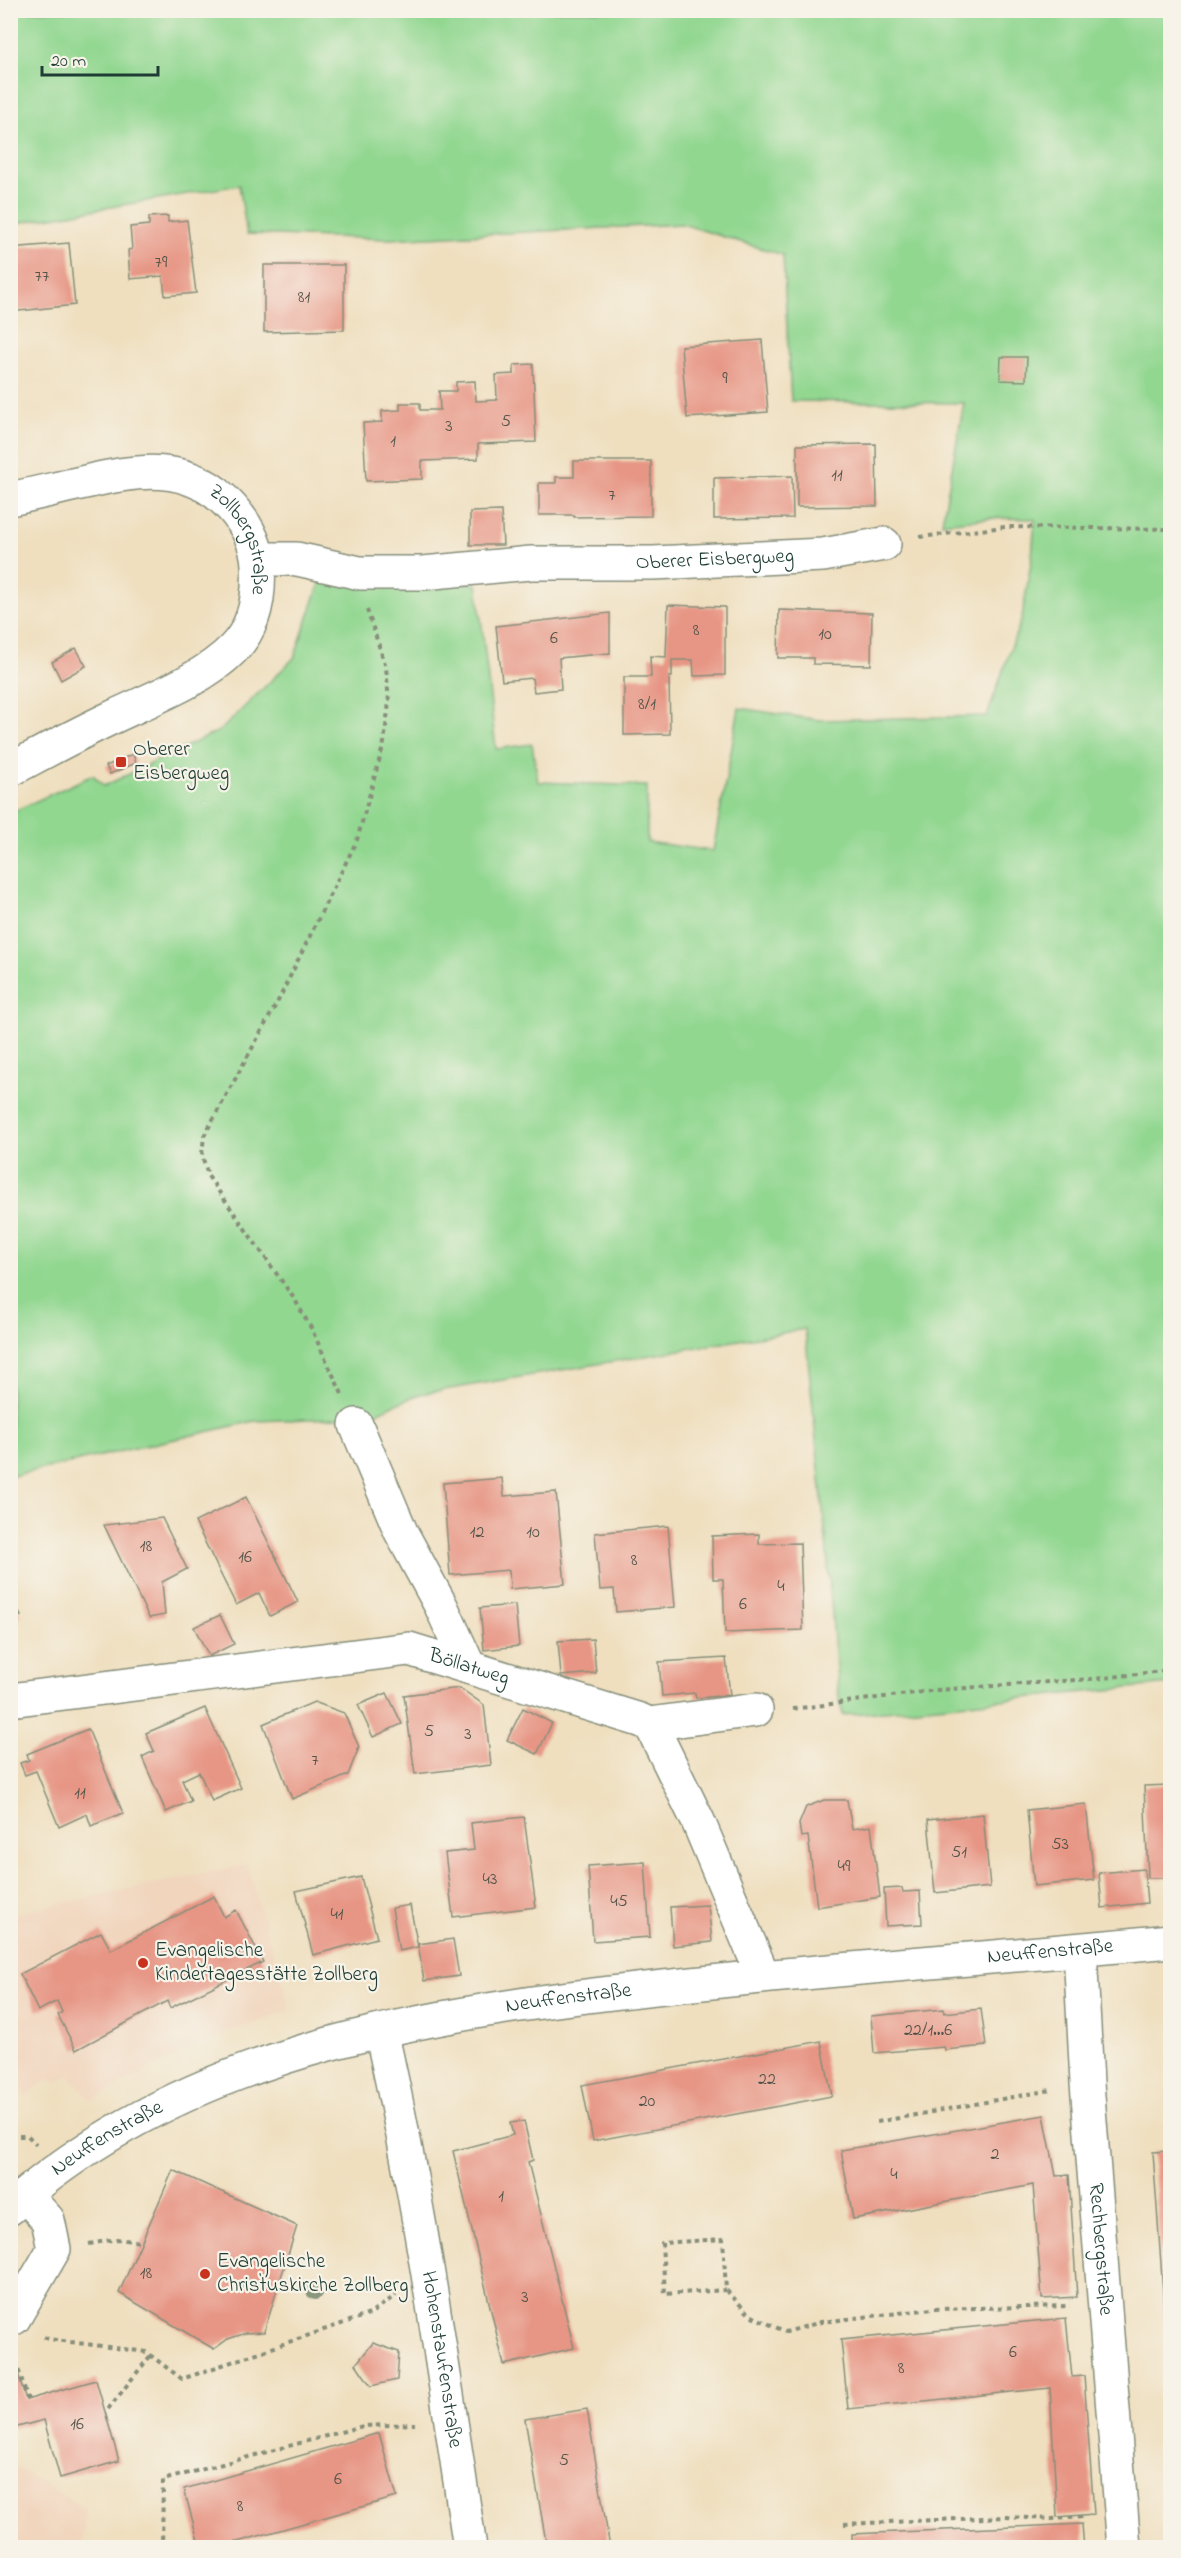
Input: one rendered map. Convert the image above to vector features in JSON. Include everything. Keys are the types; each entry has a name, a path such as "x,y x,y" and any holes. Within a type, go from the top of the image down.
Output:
{"street":[{"name":"Zollbergstraße","path":"10,499 125,473 177,474 204,484 225,501 245,525 256,548 258,559 258,588 252,618 245,634 220,661 196,676 10,770"},
{"name":"Oberer Eisbergweg","path":"258,559 305,560 360,573 423,573 531,563 653,563 823,555 884,544"},
{"path":"356,1425 401,1532 441,1606 469,1667"},
{"name":"Böllatweg","path":"10,1700 403,1649 469,1667 649,1724"},
{"path":"756,1710 649,1724 698,1821 763,1976"},
{"name":"Neuffenstraße","path":"18,2202 58,2169 122,2127 176,2099 227,2077 381,2031 505,2006 763,1976 1170,1941"},
{"name":"Rechbergstraße","path":"1080,1950 1087,2083 1124,2547"},
{"name":"Hohenstaufenstraße","path":"381,2031 404,2134 431,2284 470,2547"},
{"path":"12,2331 54,2249 48,2220 18,2202"}],"path":[{"path":"884,544 948,532 1005,527 1170,529"},
{"path":"356,1425 300,1309 208,1176 202,1155 204,1136 278,1001 348,861 374,781 388,718 389,685 386,667 366,605 360,573"},
{"path":"756,1710 780,1711 938,1690 1104,1678 1170,1670"},
{"path":"877,2122 1087,2083"},
{"path":"52,2256 100,2241 117,2239 141,2242"},
{"path":"726,2290 665,2294 662,2243 723,2239 726,2290 750,2314 786,2332 822,2322 933,2309 1104,2306"},
{"path":"42,2335 48,2339 146,2352 182,2379 370,2314 397,2294 431,2284"},
{"path":"12,2331 28,2400"},
{"path":"108,2409 151,2355"},
{"path":"162,2547 163,2480 363,2426 451,2423"},
{"path":"844,2524 1121,2515"}],"shaded area":[{"name":"Evangelische Kindertagesstätte Zollberg","path":"247,1864 290,2011 222,2034 143,2072 92,2101 69,2075 56,2084 50,2078 26,2096 11,2063 11,1914"},
{"path":"11,2464 86,2510 82,2547 11,2547"}],"green space":[{"path":"11,11 1170,11 1170,1684 843,1715 838,1692 826,1539 805,1329 420,1394 366,1417 255,1421 11,1476 10,813 93,775 104,786 221,730 294,658 321,580 477,584 496,749 532,744 538,782 647,786 647,842 713,851 739,708 819,720 987,716 1022,617 1032,557 1035,519 992,518 942,523 964,403 791,401 783,255 682,224 389,239 247,234 239,185 11,224"}],"building":[{"path":"168,216 168,222 187,220 196,293 165,296 163,276 130,279 128,250 132,249 130,227 149,225 149,217"},
{"path":"69,243 75,305 10,312 10,248"},
{"path":"264,265 344,265 344,330 264,332"},
{"path":"762,340 768,412 687,418 681,346"},
{"path":"1001,357 1027,357 1026,381 1000,380"},
{"path":"533,364 536,442 478,444 478,459 422,461 422,479 366,481 363,423 382,422 382,411 400,410 400,403 420,403 420,410 440,410 439,391 456,391 456,382 475,381 476,401 497,400 496,375 514,374 514,365"},
{"path":"876,444 877,506 797,507 797,445"},
{"path":"574,461 651,461 651,516 539,515 539,483 556,483 556,477 574,477"},
{"path":"792,476 793,518 714,519 714,478"},
{"path":"501,511 503,545 470,545 470,512"},
{"path":"668,605 725,607 725,675 694,676 693,660 672,660 672,677 669,677 670,734 624,735 624,677 651,677 650,656 666,657"},
{"path":"779,610 872,613 871,665 813,664 813,658 778,658"},
{"path":"610,613 610,653 559,658 561,689 534,692 532,678 502,681 496,626"},
{"path":"76,648 86,666 61,680 52,662"},
{"path":"133,754 136,763 110,774 106,766"},
{"path":"502,1478 504,1496 556,1492 565,1584 510,1589 509,1570 450,1575 443,1483"},
{"path":"246,1497 298,1602 270,1616 259,1593 236,1605 195,1522"},
{"path":"162,1518 187,1569 162,1582 165,1615 149,1618 104,1525"},
{"path":"668,1526 675,1607 616,1612 614,1589 600,1590 595,1533"},
{"path":"759,1534 759,1544 800,1543 803,1630 725,1633 723,1579 713,1579 712,1536"},
{"path":"10,1592 21,1616 10,1620"},
{"path":"515,1605 519,1646 484,1650 480,1608"},
{"path":"220,1615 234,1644 209,1656 194,1627"},
{"path":"593,1639 596,1673 561,1676 558,1641"},
{"path":"726,1658 730,1695 696,1698 695,1693 662,1696 659,1662"},
{"path":"460,1688 484,1705 491,1765 415,1774 404,1695"},
{"path":"387,1693 402,1724 373,1737 358,1705"},
{"path":"314,1702 344,1713 359,1747 348,1775 292,1799 263,1724"},
{"path":"205,1708 241,1788 212,1801 199,1772 182,1780 191,1801 166,1812 142,1757 154,1751 146,1733"},
{"path":"523,1708 552,1723 537,1754 507,1740"},
{"path":"88,1729 123,1813 91,1826 87,1814 59,1827 36,1771 25,1775 20,1763 29,1760 27,1754"},
{"path":"1170,1785 1170,1878 1148,1878 1144,1786"},
{"path":"824,1800 847,1800 852,1829 871,1826 880,1897 817,1907 808,1836 801,1837 799,1824 806,1807"},
{"path":"1086,1804 1094,1880 1034,1886 1027,1810"},
{"path":"983,1814 990,1887 935,1893 928,1820"},
{"path":"524,1817 536,1907 453,1917 445,1853 474,1850 471,1823"},
{"path":"645,1862 650,1937 593,1941 588,1866"},
{"path":"1144,1869 1147,1903 1102,1908 1099,1873"},
{"path":"361,1877 377,1938 313,1955 296,1891"},
{"path":"902,1888 903,1892 920,1891 922,1924 886,1926 884,1889"},
{"name":"Evangelische Kindertagesstätte Zollberg","path":"214,1896 224,1917 236,1910 263,1962 170,2008 167,2001 76,2050 58,2015 62,2012 57,2001 38,2011 20,1974 101,1932 111,1950"},
{"path":"410,1905 418,1947 399,1951 392,1908"},
{"path":"708,1905 712,1942 673,1946 670,1907"},
{"path":"453,1939 459,1976 424,1981 418,1944"},
{"path":"944,2009 944,2013 981,2009 986,2046 874,2053 871,2016"},
{"path":"821,2041 832,2096 593,2141 582,2085"},
{"path":"1044,2115 1056,2176 1069,2175 1077,2297 1042,2299 1033,2185 853,2219 841,2150"},
{"path":"524,2121 533,2160 528,2162 574,2348 504,2365 453,2151 513,2135 510,2123"},
{"path":"1170,2151 1170,2362 1168,2362 1153,2152"},
{"name":"Evangelische Christuskirche Zollberg","path":"173,2170 297,2226 264,2332 246,2333 228,2339 214,2349 119,2293"},
{"path":"1066,2318 1072,2377 1084,2376 1094,2514 1057,2517 1050,2388 848,2409 841,2340"},
{"path":"373,2343 399,2352 397,2380 371,2386 356,2364"},
{"path":"17,2370 26,2400 96,2380 119,2461 60,2478 44,2420 10,2429 10,2371"},
{"path":"587,2409 610,2548 547,2548 525,2419"},
{"path":"379,2433 397,2497 216,2548 200,2548 184,2489"},
{"path":"1082,2524 1084,2548 852,2548 852,2534"}],"place":[{"name":"Oberer Eisbergweg","path":"121,762"},
{"name":"Evangelische Kindertagesstätte Zollberg","path":"143,1963"},
{"name":"Evangelische Christuskirche Zollberg","path":"205,2274"}]}
